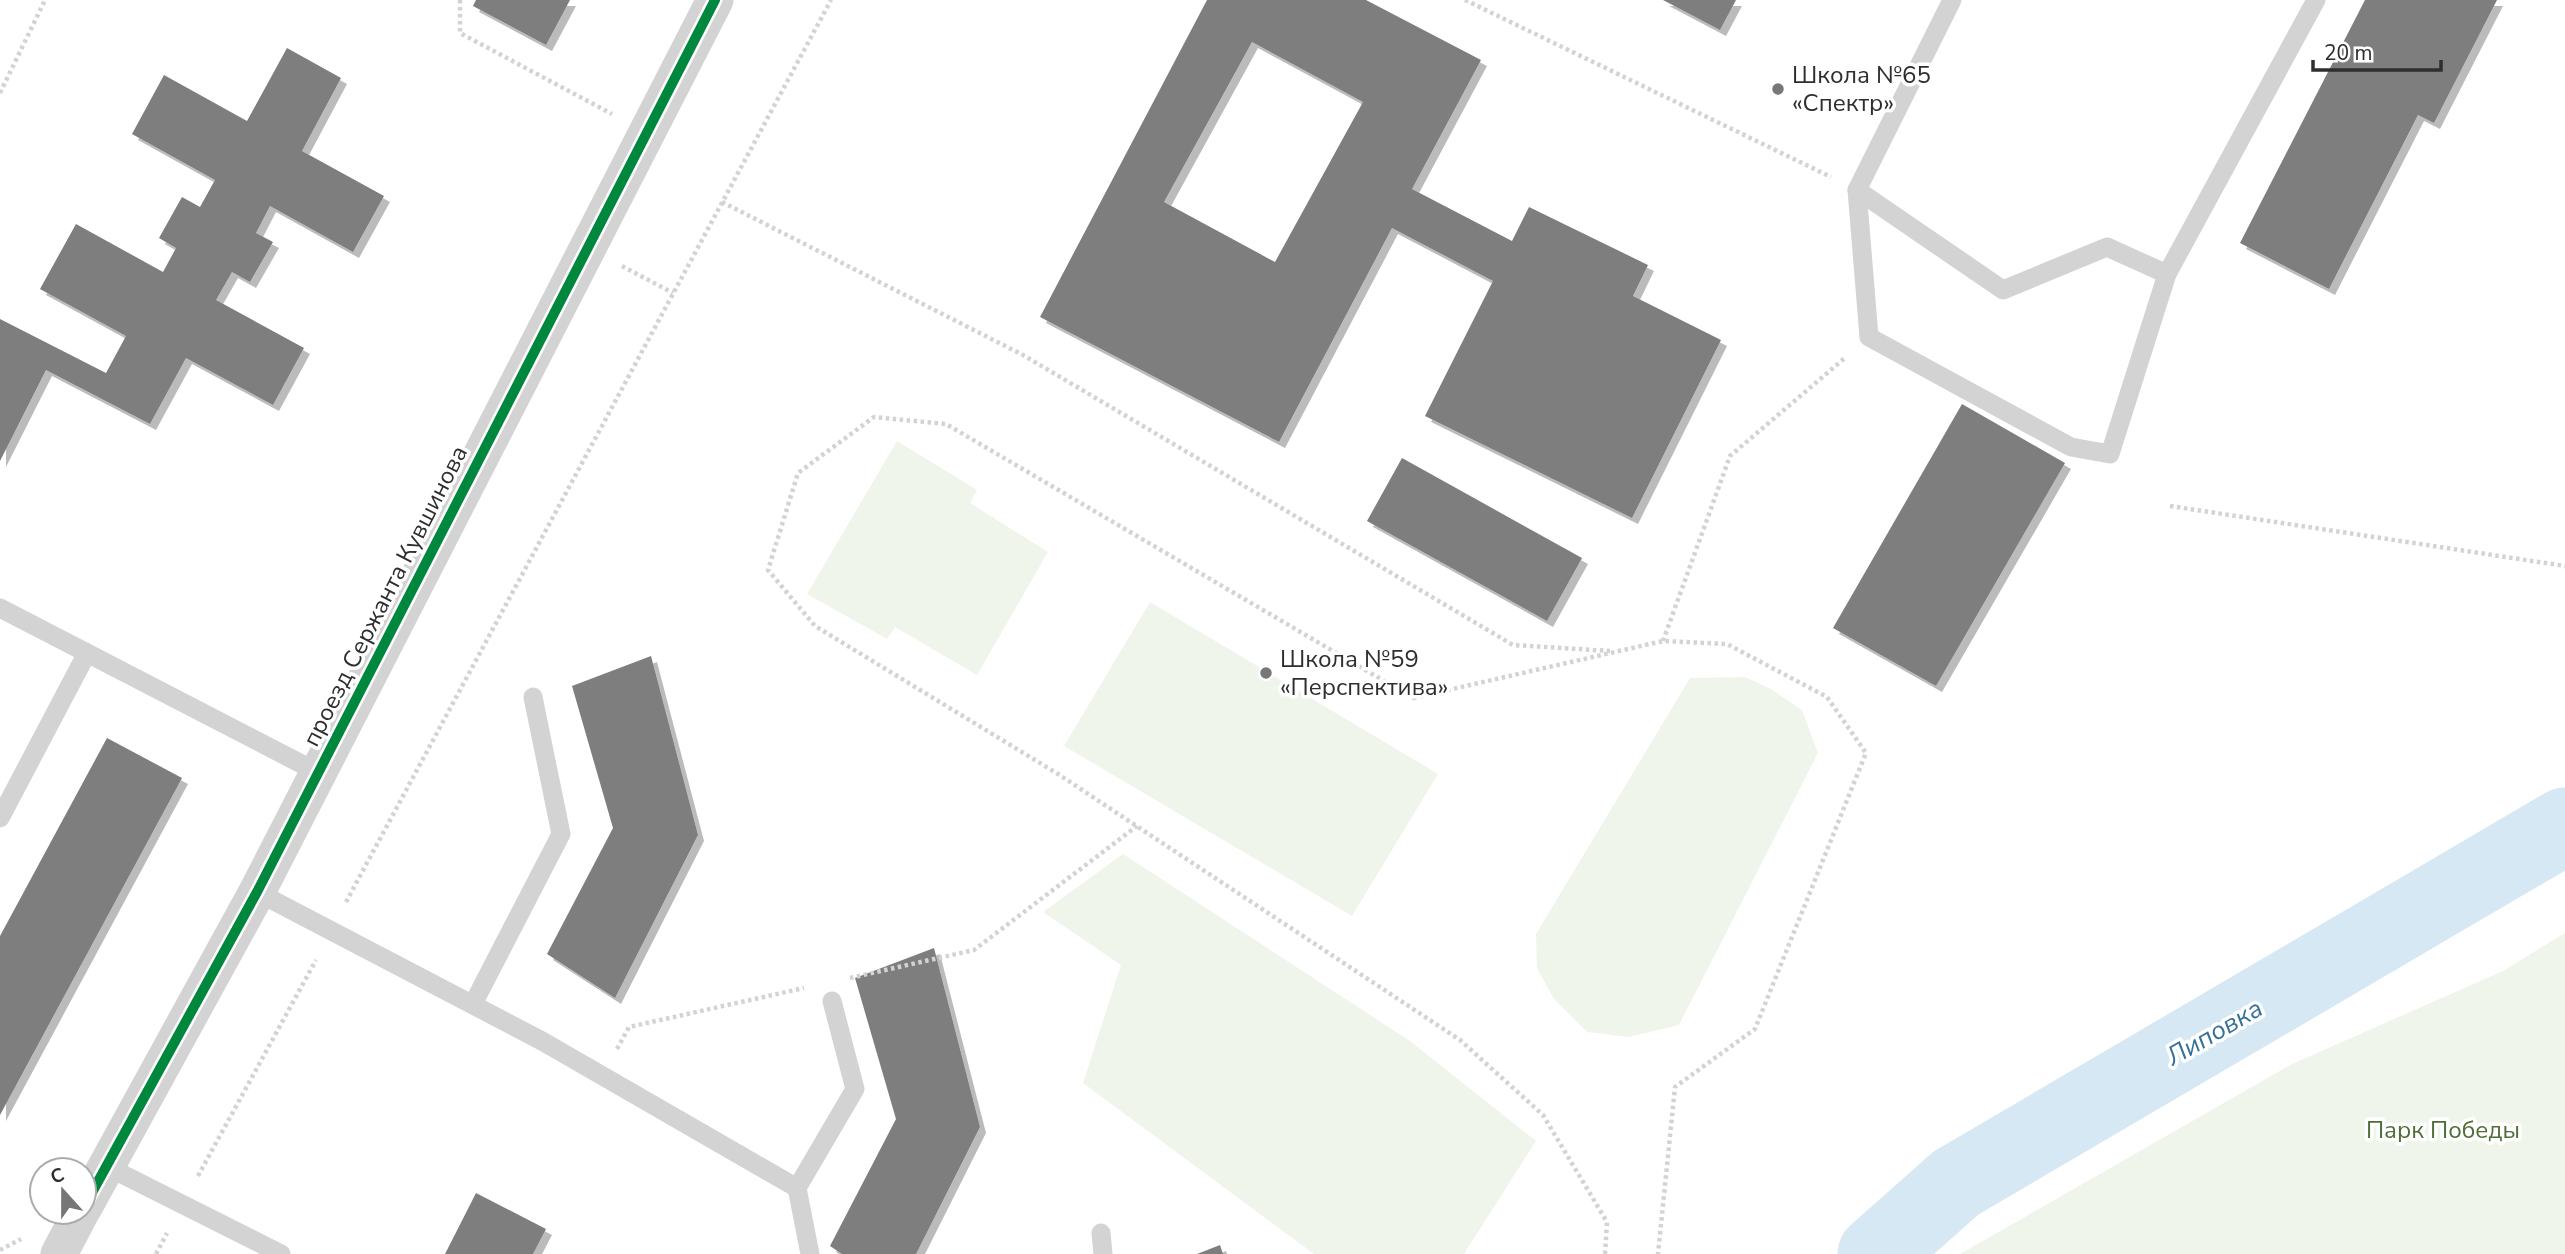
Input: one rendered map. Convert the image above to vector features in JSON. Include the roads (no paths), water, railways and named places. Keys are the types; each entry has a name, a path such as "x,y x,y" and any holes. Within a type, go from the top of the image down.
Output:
{"street":[{"name":"проезд Сержанта Кувшинова","path":"98,1181 319,773 715,0"},
{"path":"59,1254 74,1226"}],"lane":[{"path":"1952,0 1857,190 1869,337 2071,447 2110,454 2167,274 2316,0"},
{"path":"1857,190 2003,290 2107,247 2167,274"},
{"path":"0,608 319,773"},
{"path":"0,818 87,653"},
{"path":"473,1004 561,834 533,697"},
{"path":"257,891 473,1004 797,1188"},
{"path":"810,1254 797,1188 855,1089 832,1001"},
{"path":"106,1166 281,1254"},
{"path":"1101,1233 1103,1254"}],"waterway":[{"name":"Липовка","path":"1876,1254 1956,1183 2565,826"}],"place":[{"name":"Школа №65 «Спектр»","path":"1778,89"},
{"name":"Школа №59 «Перспектива»","path":"1266,673"}],"park label":[{"name":"Парк Победы","path":"2443,1130"}]}
